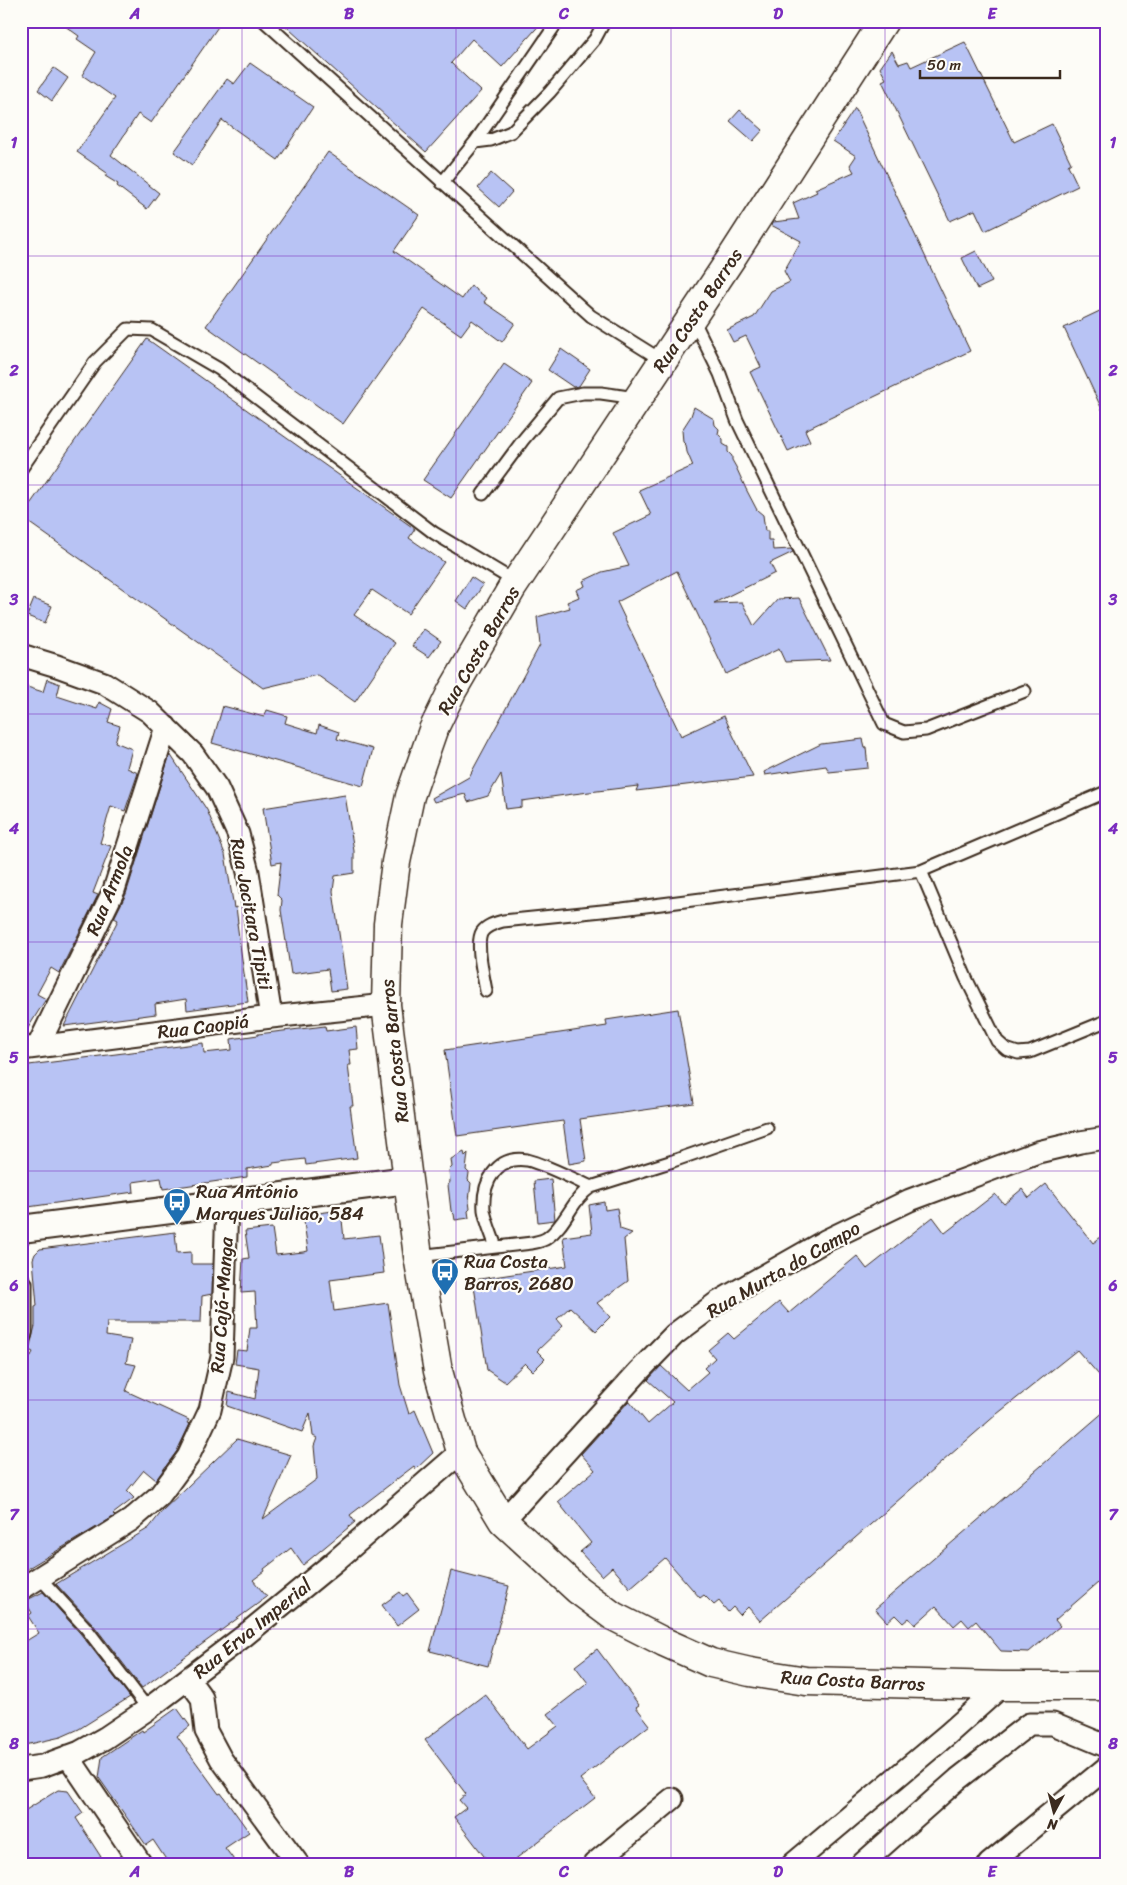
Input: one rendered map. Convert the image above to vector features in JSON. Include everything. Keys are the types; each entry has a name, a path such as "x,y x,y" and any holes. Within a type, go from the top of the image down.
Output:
{"main road":[{"name":"Rua Costa Barros","path":"884,21 692,318 516,582 452,691 432,730 410,796 396,862 388,924 386,1005 418,1256 438,1371 461,1452 503,1521 578,1590 613,1616 711,1663 750,1672 806,1681 1002,1686 1106,1686"}],"street":[{"name":"Rua Jacitara Tipiti","path":"21,655 104,683 150,712 193,754 217,788 238,834 248,872 272,1017"},
{"name":"Rua Armola","path":"30,1047 114,890 166,727"},
{"name":"Rua Caopiá","path":"30,1047 386,1005"},
{"name":"Rua Murta do Campo","path":"503,1521 675,1334 718,1302 825,1241 910,1200 1038,1152 1106,1138"},
{"path":"21,1230 408,1180"},
{"name":"Rua Cajá-Manga","path":"30,1583 131,1520 160,1495 188,1457 210,1410 222,1357 227,1203"},
{"path":"21,1284 21,1333"},
{"name":"Rua Erva Imperial","path":"21,1769 42,1766 80,1752 105,1738 148,1709 334,1563 461,1452"},
{"path":"188,1679 202,1698 206,1731 210,1742 298,1864"},
{"path":"792,1864 948,1734 1002,1686"},
{"path":"862,1864 958,1779 1029,1724 1053,1724 1106,1746"},
{"path":"68,1756 132,1861"},
{"path":"989,1864 1106,1768"},
{"path":"594,1864 672,1799"}],"lane":[{"path":"264,21 591,316 663,361"},
{"path":"442,183 475,142 558,21"},
{"path":"475,142 491,140 511,132 550,92 596,39 602,26 599,21"},
{"path":"692,318 720,374 737,420 884,724 904,732 926,730 1025,691"},
{"path":"21,469 95,362 128,329 152,330 219,369 303,431 434,533 516,582"},
{"path":"482,494 558,398 583,393 601,393 638,398"},
{"path":"486,992 479,946 482,932 491,924 503,921 622,910 921,871 1106,792"},
{"path":"921,871 966,978 997,1040 1006,1049 1018,1053 1030,1052 1106,1022"},
{"path":"418,1256 532,1243 546,1238 556,1229 582,1193 591,1187 767,1128"},
{"path":"496,1247 484,1210 486,1187 495,1169 508,1161 526,1160 591,1187"},
{"path":"30,1583 86,1628 148,1709"}],"building":[{"path":"58,21 222,21 151,123 138,114 111,155 159,193 147,209 117,186 118,184 105,176 107,173 77,152 115,98 82,75 96,52 77,39 79,36"},
{"path":"280,21 543,21 502,67 472,39 451,63 481,91 426,152"},
{"path":"965,42 1014,142 1052,124 1071,163 1068,165 1078,186 985,231 975,210 950,221 882,81 886,79 880,68 892,51 899,64 908,61 911,67"},
{"path":"250,63 313,107 278,160 222,120 192,165 174,152 227,79 234,84"},
{"path":"54,68 68,78 52,101 38,90"},
{"path":"855,108 970,351 805,430 810,441 788,451 750,372 761,367 746,336 733,342 727,330 754,317 771,291 790,282 784,271 801,241 771,225 773,222 799,219 793,203 817,192 815,189 854,172 850,165 856,156 833,141"},
{"path":"740,110 763,130 753,141 730,121"},
{"path":"328,152 419,215 394,251 462,299 471,286 487,298 484,302 515,323 502,342 472,320 461,335 424,309 343,424 206,326"},
{"path":"491,173 512,192 499,207 478,188"},
{"path":"976,251 992,282 977,289 962,258"},
{"path":"1106,308 1106,418 1064,328"},
{"path":"147,339 415,529 409,538 444,562 408,614 372,590 354,615 395,643 355,702 317,675 263,688 21,517"},
{"path":"561,349 590,369 579,386 573,387 548,370"},
{"path":"504,364 532,383 451,498 423,480"},
{"path":"694,407 714,419 715,425 719,429 718,434 723,439 723,444 728,447 728,452 732,456 732,460 746,489 757,510 763,515 765,531 768,531 768,540 772,540 773,550 791,549 793,552 770,563 775,573 714,603 742,602 754,626 778,599 799,598 830,660 785,662 779,649 726,674 677,571 617,602 681,736 724,716 753,777 636,791 638,786 573,794 522,801 522,807 506,809 501,774 488,796 468,802 465,794 434,802 432,798 469,777 540,645 537,617 570,608 567,602 579,597 576,590 585,586 583,581 602,572 629,566 613,533 651,515 639,490 693,466 686,445 683,442 682,430 691,416"},
{"path":"471,577 483,585 467,609 456,601"},
{"path":"34,599 52,606 45,623 27,616"},
{"path":"424,629 441,641 429,657 412,646"},
{"path":"47,679 60,684 57,696 97,709 99,702 112,709 108,722 120,726 115,742 132,749 127,768 138,773 125,811 111,806 100,843 111,846 93,893 98,895 59,973 51,968 37,994 46,999 23,1036 21,1036 21,685 43,692"},
{"path":"223,706 264,717 267,710 287,716 285,723 317,733 319,725 339,732 337,739 373,749 363,786 212,743"},
{"path":"863,739 866,747 868,768 829,772 826,766 765,775 764,772 821,744"},
{"path":"170,754 207,810 225,854 234,908 236,907 248,1002 187,1010 186,999 155,1004 156,1014 64,1026 118,920 114,918 126,894"},
{"path":"345,795 354,851 354,873 335,876 333,891 347,989 331,991 328,969 291,974 281,910 282,900 277,895 281,862 272,864 263,808"},
{"path":"678,1009 694,1103 580,1119 586,1161 569,1164 563,1121 457,1136 445,1050 607,1026 606,1020"},
{"path":"325,1026 326,1031 356,1027 358,1049 349,1050 351,1065 348,1065 353,1106 350,1106 357,1158 306,1165 305,1159 273,1163 273,1165 247,1169 247,1177 163,1189 161,1178 133,1182 134,1192 21,1208 21,1066 203,1043 204,1053 232,1050 231,1039"},
{"path":"464,1152 465,1156 468,1153 466,1170 469,1173 468,1180 471,1183 469,1218 455,1220 454,1214 451,1211 448,1185 450,1182 449,1170 452,1167 451,1159"},
{"path":"551,1179 555,1220 538,1222 534,1181"},
{"path":"1046,1184 1093,1243 1106,1233 1106,1383 1077,1350 997,1414 760,1621 748,1607 740,1615 733,1607 728,1612 719,1601 714,1605 704,1595 700,1598 665,1558 630,1588 612,1567 602,1576 580,1552 591,1543 558,1502 595,1470 581,1454 629,1401 648,1424 673,1402 648,1380 661,1366 687,1390 708,1372 704,1368 715,1358 708,1350 728,1333 734,1339 779,1302 789,1313 857,1256 867,1269 933,1217 945,1233 995,1194 1004,1204 1022,1189 1029,1198"},
{"path":"604,1202 605,1210 617,1208 620,1229 632,1233 624,1239 628,1281 597,1303 610,1317 596,1331 570,1307 557,1319 563,1326 537,1351 545,1359 533,1371 525,1363 505,1382 487,1370 473,1280 567,1266 563,1237 592,1233 589,1205"},
{"path":"341,1210 344,1239 379,1235 384,1273 330,1280 334,1311 388,1303 400,1385 409,1414 415,1410 433,1453 416,1469 414,1466 350,1515 355,1522 303,1565 291,1548 264,1569 265,1571 253,1580 267,1597 142,1688 92,1623 56,1584 149,1528 163,1510 237,1439 291,1455 263,1519 317,1479 314,1446 317,1438 313,1436 310,1413 302,1432 227,1406 229,1392 255,1399 259,1368 235,1364 237,1350 247,1351 250,1328 257,1328 255,1292 241,1293 243,1259 249,1258 245,1231 272,1228 276,1255 308,1251 303,1215"},
{"path":"175,1232 177,1253 191,1252 191,1264 213,1264 212,1294 202,1296 201,1322 107,1322 106,1336 131,1340 126,1363 136,1365 126,1391 189,1420 187,1423 190,1424 177,1451 156,1480 144,1470 127,1491 134,1498 113,1514 115,1516 21,1574 21,1374 33,1352 29,1350 35,1326 35,1307 37,1306 33,1259 35,1254 40,1249"},
{"path":"1106,1410 1106,1576 1055,1620 1060,1626 1029,1652 1001,1651 976,1621 969,1627 962,1619 954,1626 936,1606 915,1625 909,1618 903,1623 895,1615 887,1622 875,1609"},
{"path":"451,1571 509,1586 488,1666 430,1651"},
{"path":"43,1592 80,1633 130,1697 79,1729 61,1737 21,1746 21,1644 39,1633 28,1616 32,1613 25,1601"},
{"path":"400,1592 403,1596 407,1593 419,1609 397,1626 382,1605"},
{"path":"597,1649 639,1705 636,1707 650,1725 580,1779 595,1798 509,1864 490,1864 454,1817 466,1808 459,1800 466,1794 425,1740 485,1694 527,1749 558,1726 548,1714 588,1683 575,1666"},
{"path":"177,1708 190,1726 177,1736 249,1832 225,1848 237,1864 169,1864 153,1840 146,1845 99,1778 102,1757"},
{"path":"58,1790 68,1791 83,1813 76,1818 101,1857 89,1864 21,1864 21,1813"}],"place":[{"name":"Rua Antônio Marques Julião, 584","path":"177,1226"},
{"name":"Rua Costa Barros, 2680","path":"445,1296"}]}
